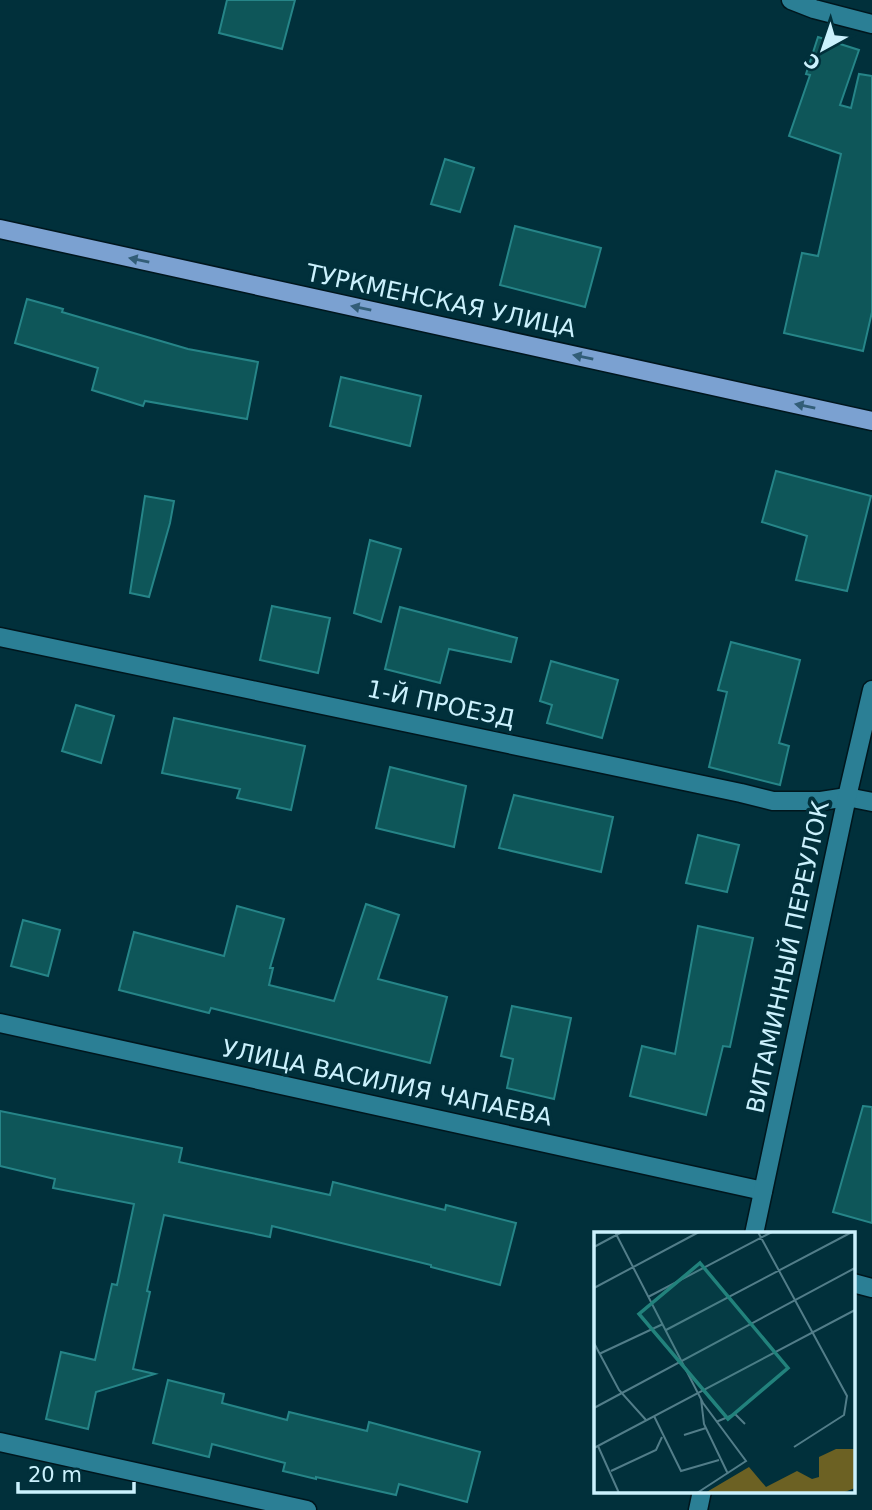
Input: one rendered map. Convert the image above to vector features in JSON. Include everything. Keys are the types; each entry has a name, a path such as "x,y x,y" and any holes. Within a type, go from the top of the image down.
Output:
{"main road":[{"name":"ТУРКМЕНСКАЯ УЛИЦА","path":"0,229 872,421"}],"street":[{"path":"791,0 814,9 872,23"},
{"name":"1-Й ПРОЕЗД","path":"0,637 728,790 773,802 821,802 847,797 872,802"},
{"name":"ВИТАМИННЫЙ ПЕРЕУЛОК","path":"754,1232 872,690"},
{"name":"УЛИЦА ВАСИЛИЯ ЧАПАЕВА","path":"0,1023 763,1191"},
{"path":"854,1283 872,1288"},
{"path":"0,1442 307,1510"},
{"path":"698,1510 702,1492"}],"building":[{"path":"227,0 295,0 282,49 219,33"},
{"path":"818,37 859,50 840,105 851,108 859,74 872,76 872,312 863,351 784,333 802,253 818,256 841,154 789,136 810,75 806,74"},
{"path":"445,159 474,168 460,212 431,204"},
{"path":"515,226 601,248 585,307 500,285"},
{"path":"27,299 188,349 258,362 247,419 145,401 143,406 92,390 98,368 15,343"},
{"path":"341,377 421,396 410,446 330,426"},
{"path":"776,471 871,496 847,591 796,580 807,536 762,522"},
{"path":"145,496 174,501 149,597 130,593"},
{"path":"370,540 401,549 381,622 354,613"},
{"path":"272,606 330,618 318,673 260,660"},
{"path":"400,607 517,638 511,662 449,649 440,683 385,669"},
{"path":"731,642 800,660 779,743 789,746 780,785 709,767 727,692 718,690"},
{"path":"551,661 618,680 602,738 547,723 552,705 540,701"},
{"path":"76,705 114,716 101,763 62,751"},
{"path":"174,718 305,746 291,810 237,798 240,789 162,773"},
{"path":"390,767 466,786 454,847 376,828"},
{"path":"514,795 613,817 601,872 499,848"},
{"path":"698,835 739,845 727,892 686,883"},
{"path":"366,904 399,915 378,979 447,997 430,1063 211,1008 209,1013 119,990 134,932 224,956 237,906 284,919 270,968 273,968 269,985 334,1001"},
{"path":"23,920 60,930 48,976 11,966"},
{"path":"698,926 753,938 730,1047 723,1046 706,1115 630,1096 642,1046 675,1054"},
{"path":"512,1006 571,1018 554,1099 507,1088 513,1059 501,1056"},
{"path":"863,1106 872,1107 872,1223 833,1212"},
{"path":"0,1111 182,1148 179,1162 330,1195 333,1182 445,1210 446,1205 516,1223 500,1285 272,1226 270,1237 164,1215 133,1369 155,1374 96,1392 88,1429 46,1419 61,1352 95,1360 112,1284 117,1285 134,1204 53,1188 55,1179 0,1166"},
{"path":"168,1380 224,1394 222,1403 287,1420 289,1412 367,1431 369,1422 480,1452 467,1502 399,1484 396,1495 316,1479 283,1471 285,1463 212,1444 209,1457 153,1443"}]}
